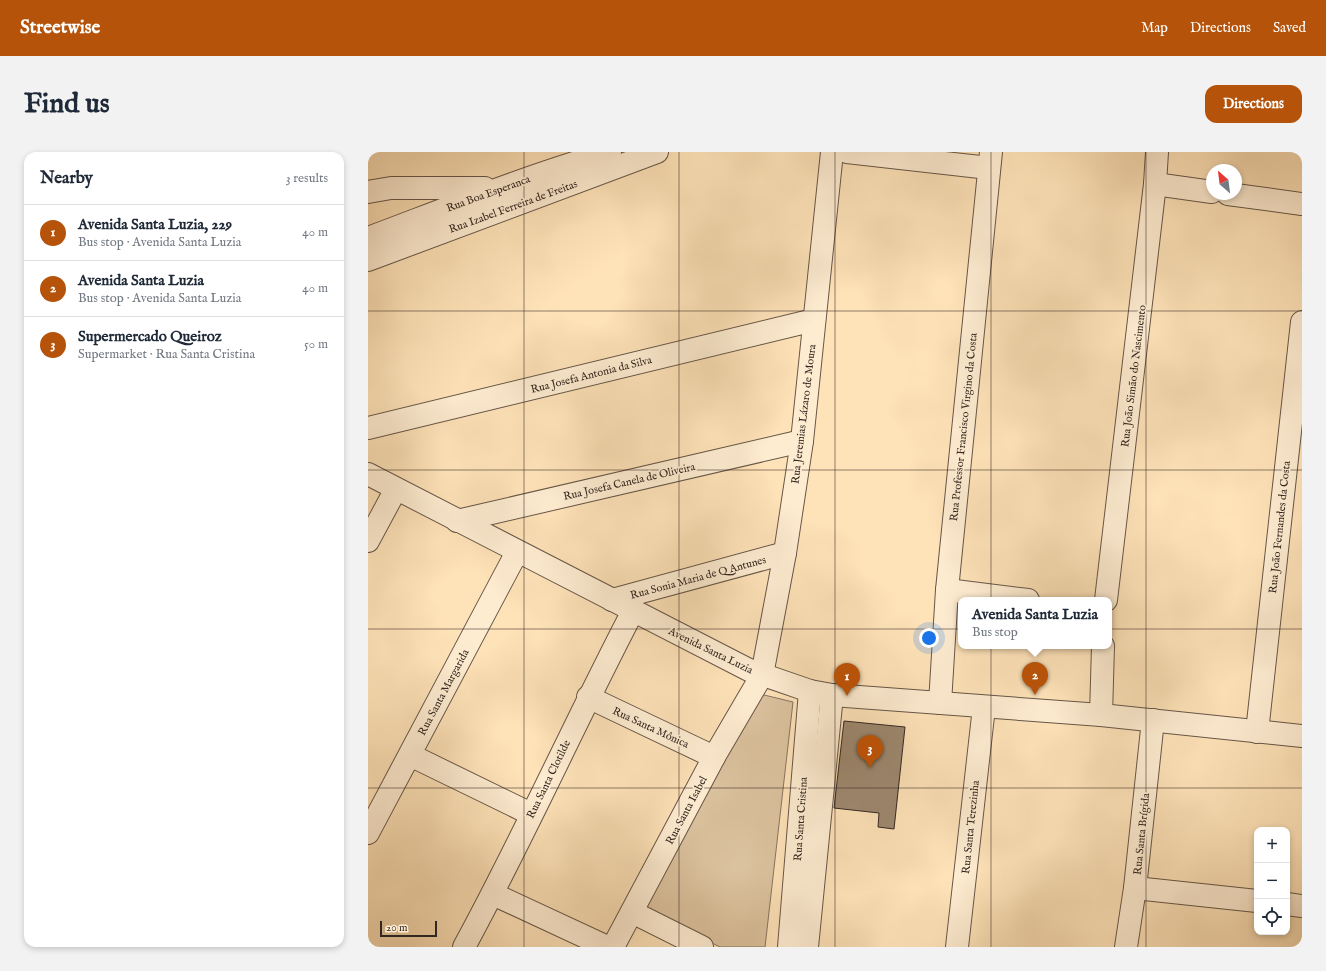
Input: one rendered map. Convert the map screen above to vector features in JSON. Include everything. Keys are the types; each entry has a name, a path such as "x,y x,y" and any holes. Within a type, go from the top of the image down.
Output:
{"street":[{"name":"Rua Boa Esperanca","path":"368,238 499,188 572,163 610,152"},
{"name":"Rua Izabel Ferreira de Freitas","path":"368,260 657,152"},
{"name":"Rua Jeremias Lázaro de Moura","path":"762,675 785,553 802,441 832,152"},
{"path":"847,152 990,160"},
{"name":"Rua João Simão do Nascimento","path":"1106,597 1155,184 1157,152"},
{"name":"Rua Professor Francisco Virgino da Costa","path":"940,703 947,590 990,160"},
{"path":"1155,184 1206,191"},
{"path":"368,192 391,188 499,188"},
{"path":"1242,196 1302,204"},
{"name":"Rua Josefa Antonia da Silva","path":"368,428 814,320"},
{"name":"Rua João Fernandes da Costa","path":"1256,732 1302,322"},
{"name":"Rua Josefa Canela de Oliveira","path":"457,521 802,441"},
{"name":"Avenida Santa Luzia","path":"368,474 517,552 762,675 810,691 832,695 1101,715 1302,736"},
{"path":"368,541 396,489"},
{"name":"Rua Santa Margarida","path":"368,831 410,755 517,552"},
{"name":"Rua Sonia Maria de Q Antunes","path":"612,600 785,553"},
{"path":"947,590 1004,597"},
{"name":"Rua Santa Clotilde","path":"464,947 493,894 588,697 633,611"},
{"path":"1101,715 1104,649"},
{"name":"Rua Santa Isabel","path":"613,947 714,756 762,675"},
{"name":"Rua Santa Cristina","path":"789,947 810,691"},
{"name":"Rua Santa Cristina","path":"808,947 832,695"},
{"name":"Rua Santa Mônica","path":"588,697 714,756"},
{"name":"Rua Santa Terezinha","path":"957,947 984,707"},
{"name":"Rua Santa Brígida","path":"1126,947 1135,888 1153,720"},
{"path":"410,755 531,814"},
{"path":"1135,888 1254,901"},
{"path":"493,894 607,947"},
{"path":"1290,904 1302,906"},
{"path":"632,912 702,947"},
{"path":"778,947 792,924"}],"shaded area":[{"path":"760,694 793,702 765,947 720,947 643,909"}],"building":[{"path":"844,721 905,727 894,829 878,827 879,813 834,808"}],"place":[{"name":"Avenida Santa Luzia","path":"1035,695"},
{"name":"Avenida Santa Luzia, 229","path":"847,696"},
{"name":"Supermercado Queiroz","path":"870,768"}]}
